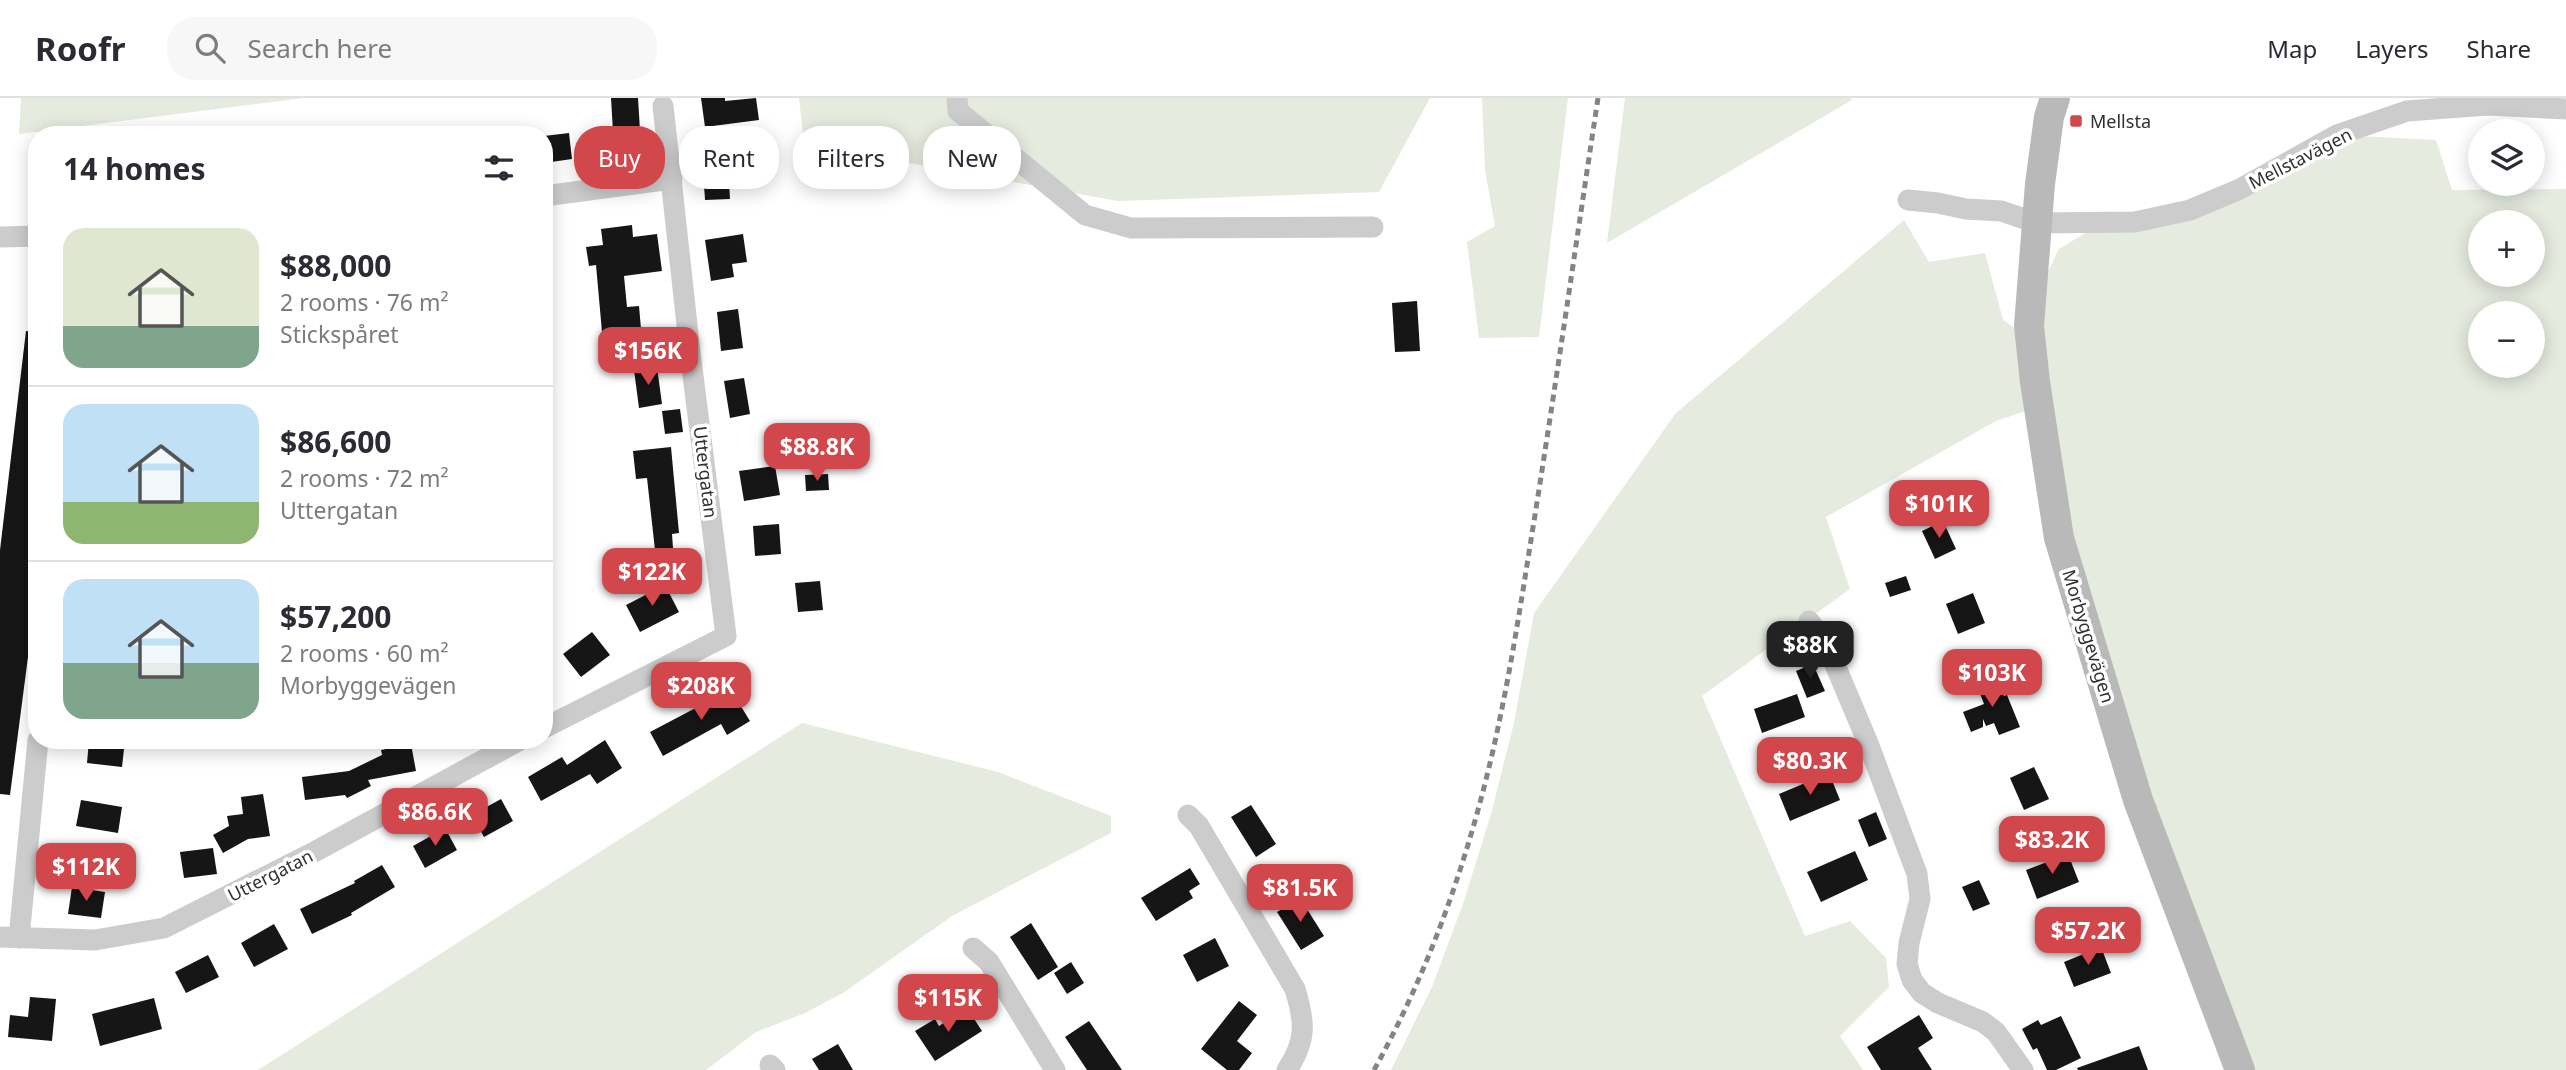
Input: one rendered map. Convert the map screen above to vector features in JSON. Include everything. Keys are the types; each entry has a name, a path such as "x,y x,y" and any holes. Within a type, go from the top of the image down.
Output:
{"street":[{"path":"957,98 958,111 1085,215 1131,228 1373,227"},
{"name":"Morbyggevägen","path":"2044,98 2029,326 2059,538 2138,800 2240,1070"},
{"name":"Morbyggevägen","path":"2040,184 2054,98"},
{"name":"Mellstavägen","path":"1908,200 1938,202 1966,209 2001,211 2037,223 2135,222 2190,210 2240,189 2337,135 2407,111 2488,105 2566,109"},
{"name":"Uttergatan","path":"553,723 726,636 690,352 663,106"},
{"path":"553,195 672,179"},
{"path":"0,237 28,236"},
{"path":"1809,621 1825,641 1868,743 1917,874 1920,899 1909,943 1907,964 1912,981 1922,993 1938,1003 1983,1022 1996,1032 2023,1070"},
{"path":"10,937 37,749"},
{"name":"Uttergatan","path":"10,937 95,940 164,928 316,851 503,749"},
{"path":"1188,815 1199,826 1295,989 1304,1019 1298,1053 1287,1070"},
{"path":"973,948 989,962 1055,1070"}],"shaded area":[{"path":"21,98 303,98 82,126 28,126 28,133 19,134"},
{"path":"799,98 1430,98 1379,192 1118,201 1021,183 1021,126 923,126 923,166 909,163 909,126 802,126"},
{"path":"1482,98 1568,98 1539,337 1479,338 1467,242 1495,226 1485,170"},
{"path":"1625,98 1851,98 1852,100 1607,243"},
{"path":"2337,135 2436,140 2452,190 2468,190 2468,196 2545,196 2545,189 2566,189 2566,1070 2240,1070 2138,800 2038,407 1996,421 1826,517 1850,589 1702,696 1805,936 1850,921 1886,958 1889,987 1840,1036 1863,1070 1391,1070 1432,987 1464,901 1491,814 1514,723 1534,613 1676,413 1904,220 1929,262 1985,253 2003,320 2024,335 2033,303 2059,249 2087,232 2137,228"},
{"path":"802,723 998,772 1111,816 1111,833 952,916 843,993 805,1013 756,1032 706,1070 258,1070"}],"building":[{"path":"611,98 638,98 640,126 613,126"},
{"path":"701,98 725,98 725,101 756,98 759,120 705,126"},
{"path":"569,133 572,159 553,162 553,135"},
{"path":"704,189 729,189 730,199 705,200"},
{"path":"632,225 633,237 657,234 662,271 624,276 627,307 639,306 642,340 617,343 616,331 602,332 596,265 589,266 586,247 603,245 601,229"},
{"path":"743,234 747,262 732,264 734,277 711,281 705,240"},
{"path":"1417,301 1420,351 1395,352 1392,303"},
{"path":"738,309 743,348 721,351 717,312"},
{"path":"28,331 28,657 10,795 0,794 0,550"},
{"path":"657,367 662,404 639,408 634,370"},
{"path":"744,378 750,414 730,418 724,381"},
{"path":"680,409 683,432 665,434 662,411"},
{"path":"671,447 679,533 672,534 673,548 655,550 647,478 636,479 633,451"},
{"path":"775,466 780,495 744,501 739,471"},
{"path":"828,474 829,490 806,491 805,475"},
{"path":"1943,521 1956,549 1935,559 1922,531"},
{"path":"779,524 781,554 755,556 753,526"},
{"path":"1906,576 1911,590 1890,597 1885,583"},
{"path":"820,581 823,610 798,612 795,583"},
{"path":"665,585 679,612 640,632 626,605"},
{"path":"1973,593 1985,623 1958,634 1946,604"},
{"path":"592,632 610,655 581,677 563,654"},
{"path":"1813,664 1825,691 1807,698 1796,671"},
{"path":"1996,676 2020,727 1999,735 1994,723 1986,726 1983,719 1983,727 1971,732 1963,712 1984,704 1976,683"},
{"path":"729,687 750,721 727,735 721,724 663,756 650,732 707,702"},
{"path":"1797,694 1805,717 1762,733 1754,709"},
{"path":"605,740 622,768 597,784 590,774 541,801 528,777 562,757 567,765"},
{"path":"1847,741 1855,760 1833,769 1826,750"},
{"path":"88,749 124,749 122,767 87,763"},
{"path":"412,749 416,771 368,780 371,786 347,798 345,795 305,800 302,777 349,771 382,755 381,750"},
{"path":"2034,767 2049,799 2024,810 2010,778"},
{"path":"1829,773 1840,800 1790,821 1779,794"},
{"path":"263,794 270,836 248,839 223,853 213,835 229,826 227,816 243,814 241,797"},
{"path":"501,799 513,821 484,837 472,815"},
{"path":"81,800 122,807 118,833 76,826"},
{"path":"1251,805 1276,844 1256,857 1231,817"},
{"path":"1876,812 1887,839 1869,847 1858,820"},
{"path":"445,828 457,850 425,868 413,846"},
{"path":"213,848 217,874 184,878 180,852"},
{"path":"1855,851 1868,880 1821,902 1807,872"},
{"path":"2068,854 2079,882 2037,899 2026,870"},
{"path":"382,865 395,887 351,913 352,915 312,934 300,909 355,883 354,881"},
{"path":"1190,868 1200,884 1189,891 1193,898 1156,921 1141,898"},
{"path":"1979,880 1990,904 1973,911 1962,887"},
{"path":"72,887 105,892 101,918 68,914"},
{"path":"1300,898 1324,936 1301,950 1277,912"},
{"path":"1031,923 1058,967 1038,980 1010,937"},
{"path":"274,924 288,949 254,967 241,943"},
{"path":"1215,938 1229,966 1197,982 1183,955"},
{"path":"2101,947 2111,973 2074,987 2064,962"},
{"path":"208,955 219,977 186,993 175,972"},
{"path":"1071,962 1084,983 1067,994 1054,973"},
{"path":"30,997 56,999 52,1041 8,1037 10,1015 28,1017"},
{"path":"154,998 162,1029 100,1046 92,1014"},
{"path":"1239,1001 1257,1015 1237,1041 1252,1053 1239,1070 1227,1070 1201,1049"},
{"path":"967,1008 982,1031 935,1061 915,1031 935,1019 939,1026"},
{"path":"1919,1015 1933,1038 1918,1048 1932,1070 1881,1070 1867,1047"},
{"path":"2061,1016 2081,1058 2056,1070 2047,1070 2037,1048 2033,1050 2022,1029 2038,1020 2041,1025"},
{"path":"1089,1021 1122,1070 1087,1070 1065,1037"},
{"path":"838,1044 853,1070 819,1070 812,1059"},
{"path":"2139,1046 2148,1070 2077,1068"}],"railway":[{"path":"1374,1070 1396,1029 1434,943 1465,855 1490,764 1523,591 1598,98"}],"place":[{"name":"Mellsta","path":"2076,121"}]}
